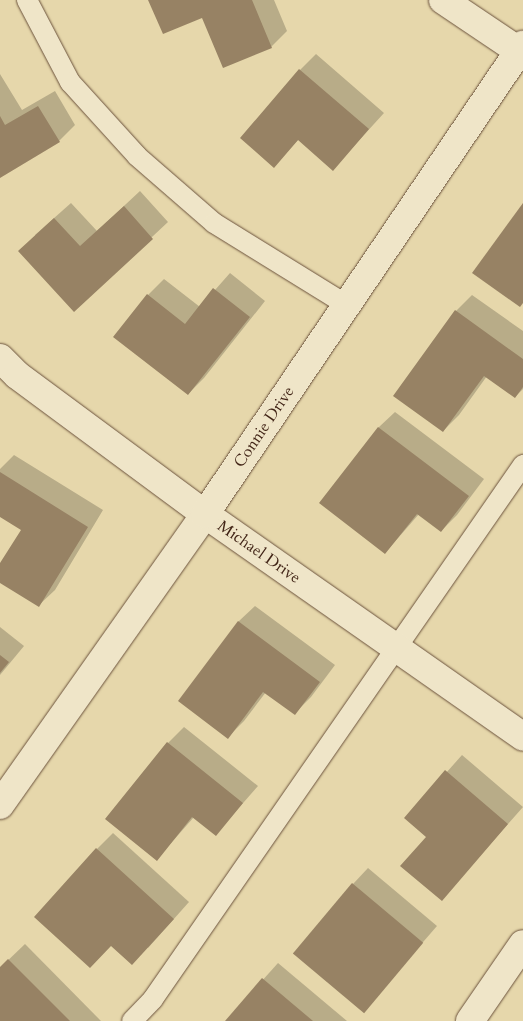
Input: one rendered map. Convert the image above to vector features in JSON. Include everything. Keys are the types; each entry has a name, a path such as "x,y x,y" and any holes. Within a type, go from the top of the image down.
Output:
{"street":[{"path":"444,0 521,48"},
{"name":"Connie Drive","path":"0,805 205,514 521,48"},
{"name":"Michael Drive","path":"0,358 17,376 205,514 523,737"},
{"path":"470,1021 523,944"}],"lane":[{"path":"27,0 70,82 137,156 214,223 347,305"},
{"path":"132,1021 152,999 523,465"}],"building":[{"path":"148,0 252,0 272,48 223,68 202,18 163,34"},
{"path":"299,69 369,129 333,171 298,140 274,168 240,138"},
{"path":"38,106 60,142 0,178 0,116 5,125"},
{"path":"523,203 523,303 520,307 472,273"},
{"path":"124,206 153,239 74,312 18,251 54,218 80,246"},
{"path":"213,288 250,317 188,395 113,337 147,294 185,324"},
{"path":"455,310 523,359 523,387 515,398 484,376 443,432 393,396"},
{"path":"378,427 469,496 441,532 417,514 385,554 319,503"},
{"path":"0,472 88,527 39,607 0,583 0,563 21,530 0,517"},
{"path":"238,621 320,682 295,715 263,692 228,739 178,701"},
{"path":"0,655 9,662 0,673"},
{"path":"167,742 243,803 216,836 192,817 157,861 105,819"},
{"path":"445,770 508,824 442,901 400,866 426,837 404,818"},
{"path":"96,848 174,919 132,965 111,946 90,968 34,917"},
{"path":"352,883 423,943 364,1013 293,953"},
{"path":"8,959 70,1021 0,1021 0,967"},
{"path":"262,978 313,1021 225,1021"}]}
